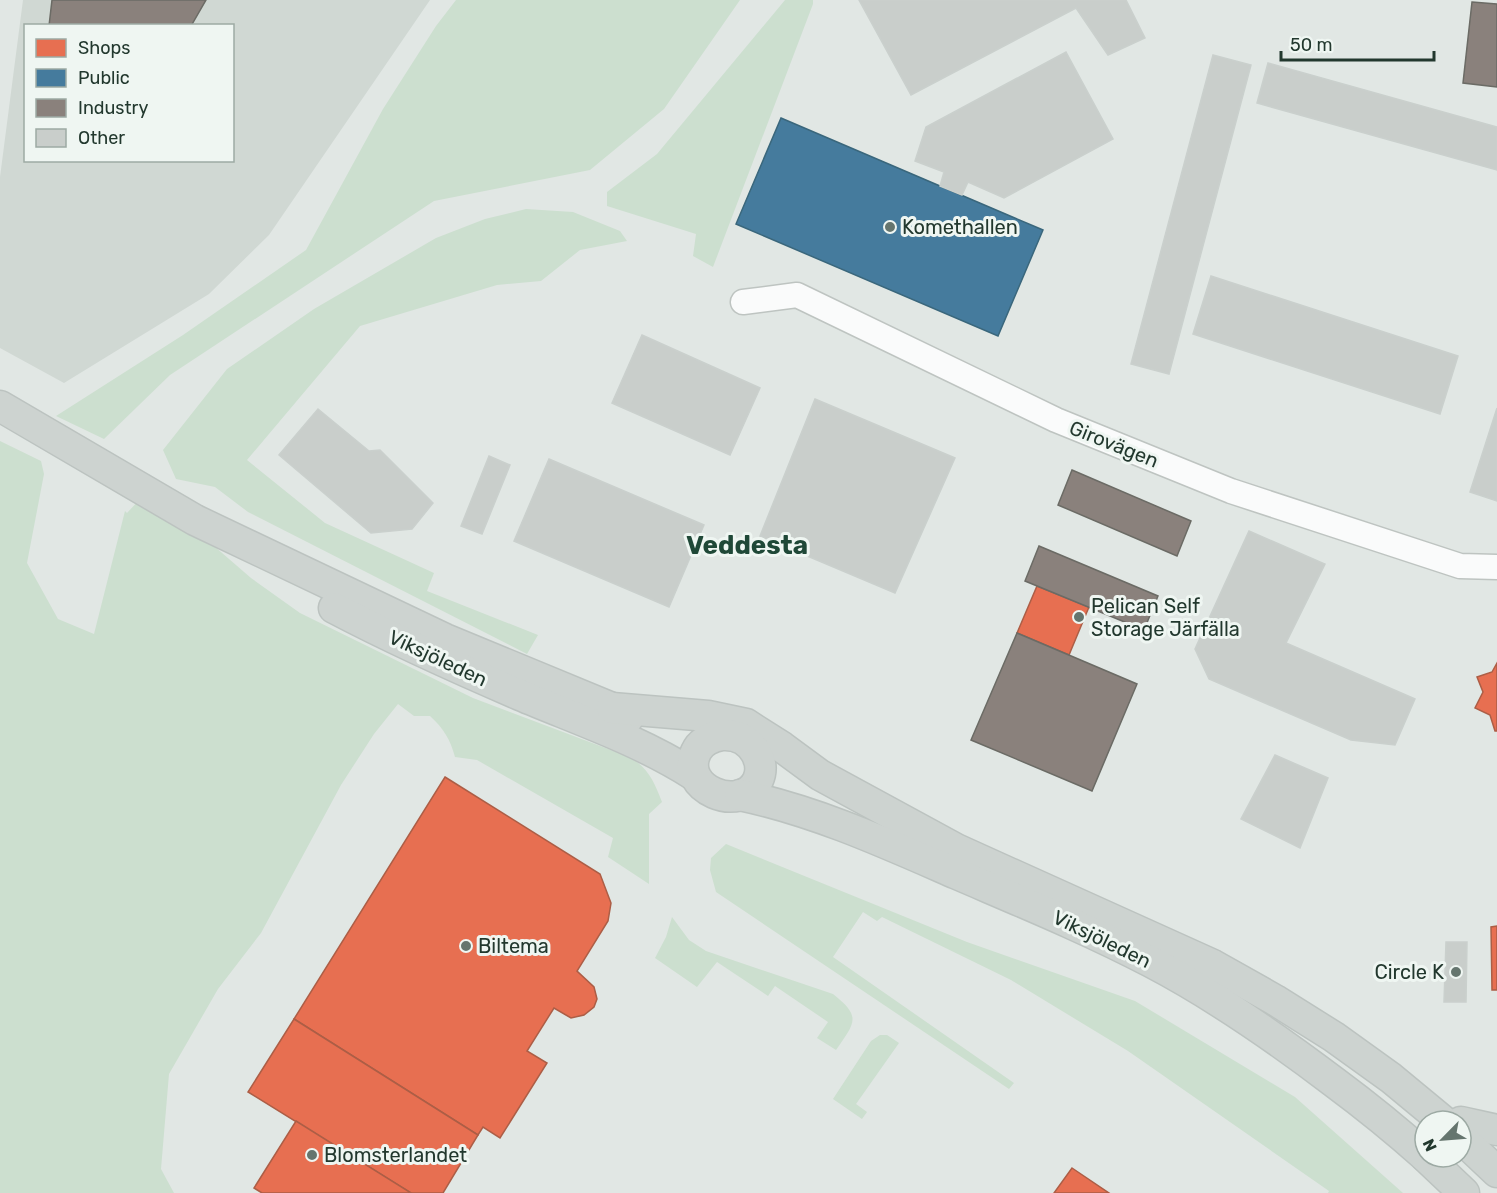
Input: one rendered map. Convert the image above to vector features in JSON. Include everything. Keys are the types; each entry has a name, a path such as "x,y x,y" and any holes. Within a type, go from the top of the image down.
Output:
{"main road":[{"name":"Viksjöleden","path":"0,406 195,520 445,639 612,708 634,721 654,728 715,736"},
{"name":"Viksjöleden","path":"195,520 235,550 281,579 336,609 455,667 615,733 649,749 694,775"},
{"name":"Viksjöleden","path":"612,708 708,716 746,724 820,775 956,849 1213,965 1335,1037 1435,1109"},
{"path":"715,736 735,736 747,742 756,752 761,765 760,775 753,788 740,795 727,796 714,793 703,786 694,775 695,753 701,744 715,736"},
{"name":"Viksjöleden","path":"756,752 812,793 831,803 905,833 956,849"},
{"name":"Viksjöleden","path":"740,795 778,803 841,824 1064,920 1152,963 1205,993 1301,1057 1358,1100 1413,1147"},
{"path":"1473,1124 1497,1130"},
{"path":"1473,1149 1497,1172"},
{"name":"Viksjöleden","path":"1438,1169 1464,1193"}],"street":[{"name":"Girovägen","path":"744,302 797,296 1056,420 1231,491 1460,566 1497,567"}],"shaded area":[{"path":"23,0 430,0 269,235 209,294 64,383 0,348 0,177"}],"green space":[{"path":"456,0 740,0 664,109 590,170 434,201 170,375 104,439 56,416 183,335 306,250 383,109 436,26"},
{"path":"785,0 813,0 813,4 713,267 693,256 696,234 607,206 607,192 657,154"},
{"path":"526,209 573,212 620,231 627,241 580,250 541,281 497,285 360,326 247,460 325,523 434,573 427,591 538,635 527,654 248,512 215,487 176,479 163,450 227,369 314,309 436,238 485,219"},
{"path":"0,441 41,461 44,474 27,563 58,619 94,634 125,511 127,513 141,498 214,546 251,578 300,613 473,698 632,758 651,777 662,802 649,814 649,884 608,857 613,838 477,760 455,757 446,735 430,716 414,716 398,704 374,734 341,785 261,933 218,989 169,1074 161,1169 174,1193 0,1193"},
{"path":"726,844 967,942 1135,1001 1295,1097 1403,1193 1328,1193 1329,1191 1128,1051 1011,980 882,917 877,921 863,912 833,957 1014,1083 1009,1089 716,892 710,870 711,858"},
{"path":"672,917 689,940 706,951 833,994 852,1014 848,1033 836,1050 817,1038 828,1022 775,986 768,996 717,962 697,987 655,958 666,937"},
{"path":"880,1035 887,1035 899,1043 856,1104 867,1112 862,1119 833,1099 871,1041"}],"building: Shops":[{"path":"1037,586 1089,607 1069,655 1017,633"},
{"path":"1497,663 1497,731 1495,731 1490,715 1475,708 1483,692 1477,677 1492,672"},
{"name":"Biltema","path":"445,777 600,874 611,903 608,921 577,971 594,987 597,999 594,1007 584,1015 571,1018 554,1008 527,1051 547,1063 500,1138 483,1127 478,1135 294,1019"},
{"path":"1497,926 1497,990 1492,990 1491,927"},
{"path":"294,1019 478,1135 443,1193 411,1193 248,1092"},
{"name":"Blomsterlandet","path":"296,1121 411,1193 262,1193 254,1188"},
{"path":"1072,1168 1109,1193 1054,1193"}],"building: Public":[{"name":"Komethallen","path":"781,118 1043,230 998,336 736,224"}],"building: Industry":[{"path":"52,0 206,0 192,24 49,24"},
{"path":"1472,2 1497,4 1497,87 1463,83"},
{"path":"1072,470 1191,521 1177,556 1058,505"},
{"path":"1039,546 1158,596 1144,630 1025,581"},
{"path":"1017,633 1137,684 1092,791 971,740"}],"building: Other":[{"path":"859,0 1126,0 1145,38 1108,55 1076,8 911,95"},
{"name":"Komethallen","path":"1066,52 1113,139 1004,198 968,182 962,195 940,186 944,172 915,161 926,127"},
{"path":"1213,55 1251,65 1169,374 1131,364"},
{"path":"1268,63 1497,127 1497,170 1257,103"},
{"path":"1211,276 1458,356 1440,414 1193,334"},
{"path":"642,335 760,388 730,455 612,403"},
{"path":"815,399 955,458 895,593 760,536"},
{"path":"1497,408 1497,501 1470,492"},
{"path":"318,409 369,451 380,450 433,503 412,529 371,533 279,455"},
{"path":"489,456 510,465 482,534 461,526"},
{"path":"549,459 704,525 669,607 514,541"},
{"path":"1249,531 1325,564 1286,643 1415,699 1395,745 1351,740 1209,679 1195,649"},
{"path":"1275,755 1328,778 1300,848 1241,819"},
{"name":"Circle K","path":"1446,942 1467,942 1466,1002 1444,1002"}],"place":[{"name":"Komethallen","path":"890,227"},
{"name":"Pelican Self Storage Järfälla","path":"1079,617"},
{"name":"Biltema","path":"466,946"},
{"name":"Circle K","path":"1456,972"},
{"name":"Blomsterlandet","path":"312,1155"}],"district":[{"name":"Veddesta","path":"747,545"}]}
